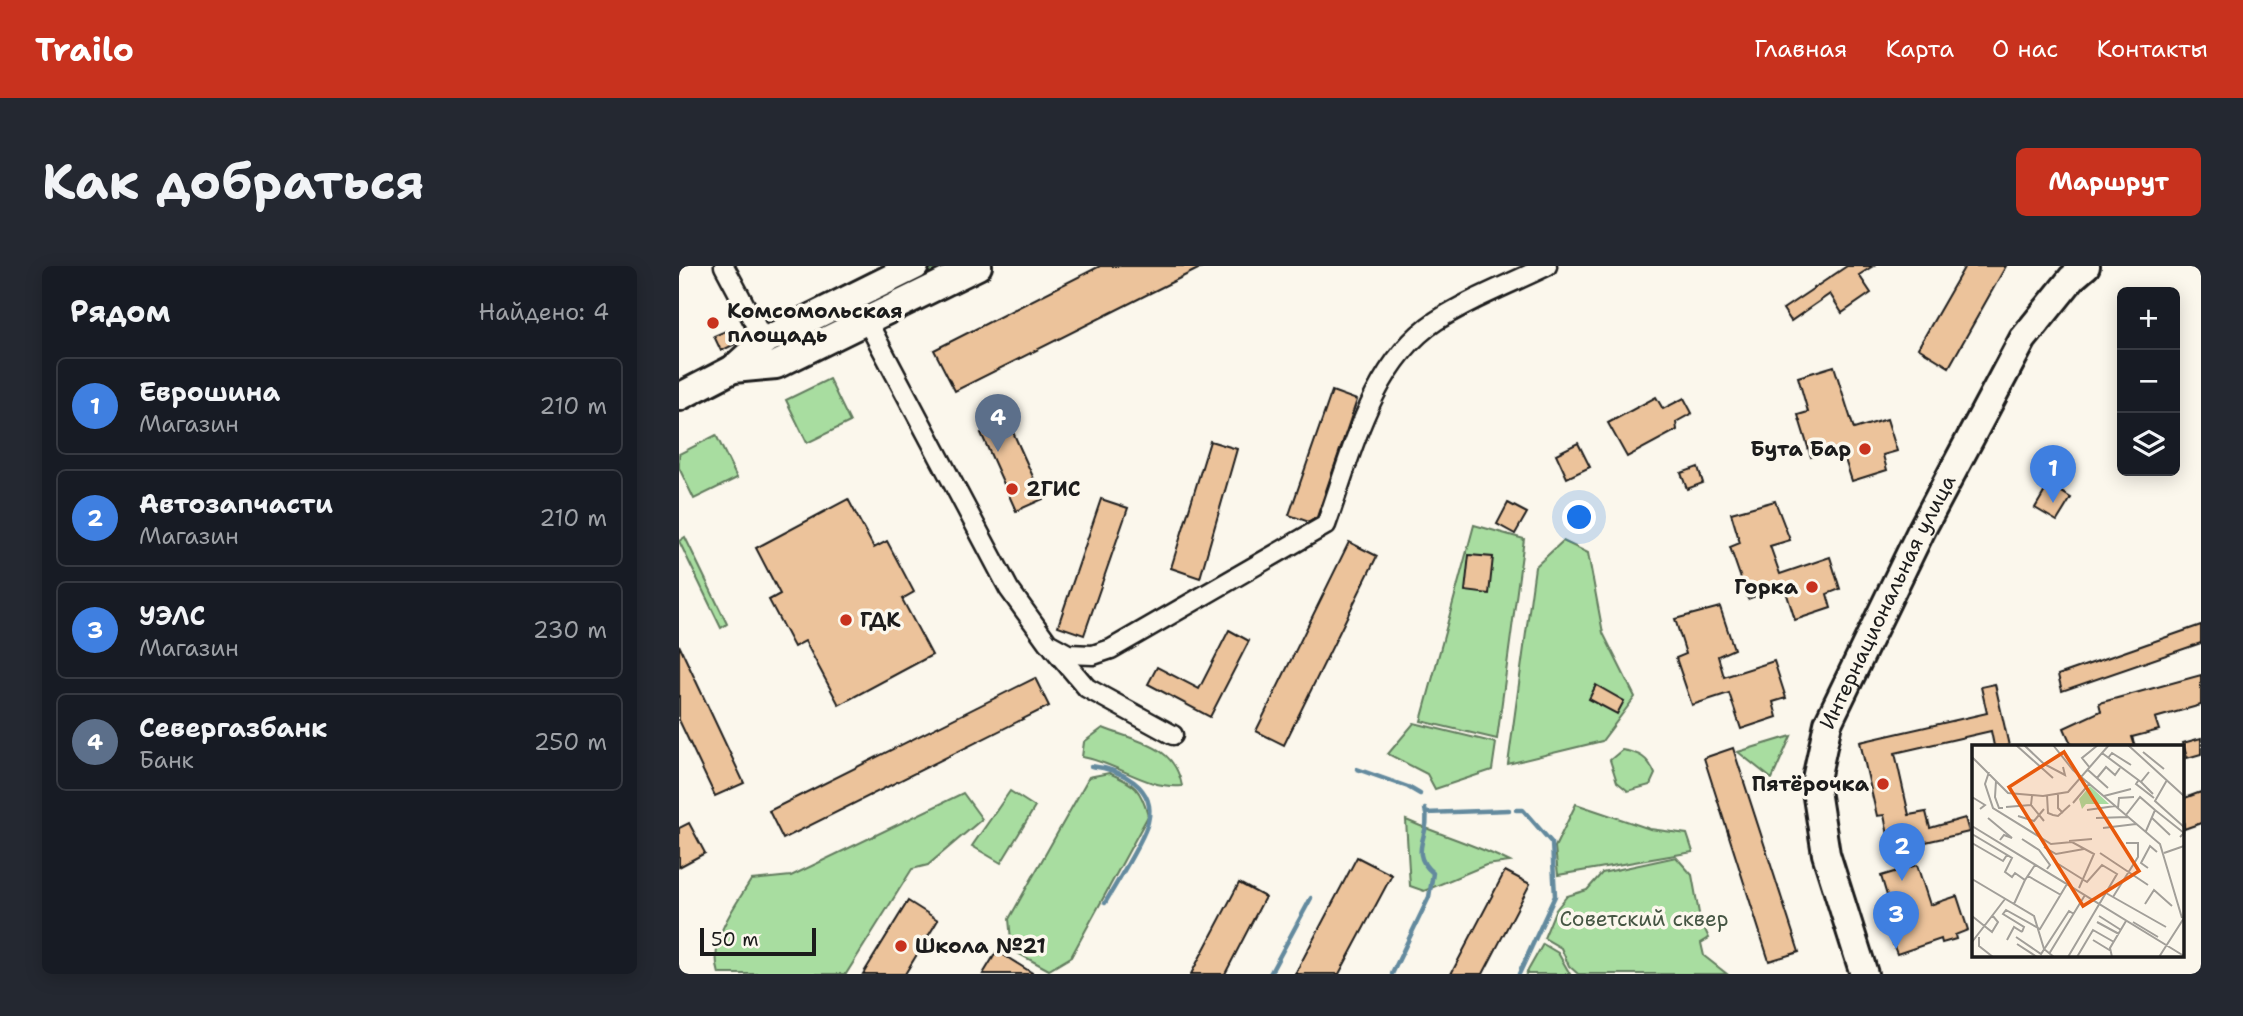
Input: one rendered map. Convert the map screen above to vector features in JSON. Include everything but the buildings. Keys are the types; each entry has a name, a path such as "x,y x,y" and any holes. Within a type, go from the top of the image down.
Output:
{"main road":[{"path":"679,397 733,369 764,341 915,266"},
{"path":"733,369 776,365 978,266"},
{"name":"Интернациональная улица","path":"1864,974 1826,854 1815,784 1828,723 1922,529 2023,339 2072,278 2086,266"}],"street":[{"path":"1048,643 1068,654 1093,655 1111,649 1326,525 1372,394 1402,355 1433,323 1547,266"},
{"path":"726,270 764,341"},
{"path":"867,321 1009,589 1048,643 1087,688 1173,735"}],"green space":[{"path":"937,266 960,266 863,315 859,305"},
{"path":"829,379 850,422 807,443 786,400"},
{"path":"716,435 737,478 694,499 679,468 679,454"},
{"path":"1474,525 1524,539 1497,739 1421,721"},
{"path":"685,537 727,624 721,628 679,541"},
{"path":"1563,541 1588,553 1603,633 1635,697 1602,741 1508,764 1535,567"},
{"path":"1414,723 1496,743 1492,770 1435,789 1427,774 1388,754"},
{"path":"1103,728 1163,753 1178,772 1182,786 1156,784 1108,764 1082,757 1084,742"},
{"path":"1791,736 1772,779 1738,752"},
{"path":"1622,750 1638,754 1646,760 1655,774 1650,785 1628,791 1617,782 1610,760"},
{"path":"1109,773 1136,788 1143,799 1148,816 1071,957 1049,970 1012,950 1009,919 1089,777"},
{"path":"1010,791 1035,807 1001,863 972,846"},
{"path":"963,793 982,819 928,865 912,869 846,974 719,974 717,948 720,936 751,880 791,876"},
{"path":"1576,804 1650,829 1687,834 1693,852 1558,875 1555,847"},
{"path":"1406,820 1510,862 1486,865 1424,891 1410,886"},
{"name":"Советский сквер","path":"1676,857 1692,875 1700,919 1709,938 1701,943 1704,956 1727,974 1578,974 1569,966 1561,948 1544,938 1555,911 1567,896 1587,890 1602,873"},
{"path":"1543,944 1558,953 1570,974 1526,974"}],"waterway":[{"path":"1091,766 1113,771 1134,782 1147,799 1149,810 1148,822 1141,840 1105,903"},
{"path":"1357,769 1420,794"},
{"path":"1392,974 1429,897 1433,873 1421,857 1427,818 1425,809"},
{"path":"1426,813 1509,810"},
{"path":"1516,810 1523,810 1552,843 1555,896 1519,974"},
{"path":"1270,974 1311,898"}],"place":[{"name":"Комсомольская площадь","path":"713,323"},
{"name":"Бута Бар","path":"1865,449"},
{"name":"Севергазбанк","path":"998,452"},
{"name":"2ГИС","path":"1012,489"},
{"name":"Еврошина","path":"2053,503"},
{"name":"Горка","path":"1812,587"},
{"name":"ГДК","path":"846,620"},
{"name":"Пятёрочка","path":"1883,784"},
{"name":"Автозапчасти","path":"1902,881"},
{"name":"Школа №21","path":"901,946"},
{"name":"УЭЛС","path":"1896,949"}]}
